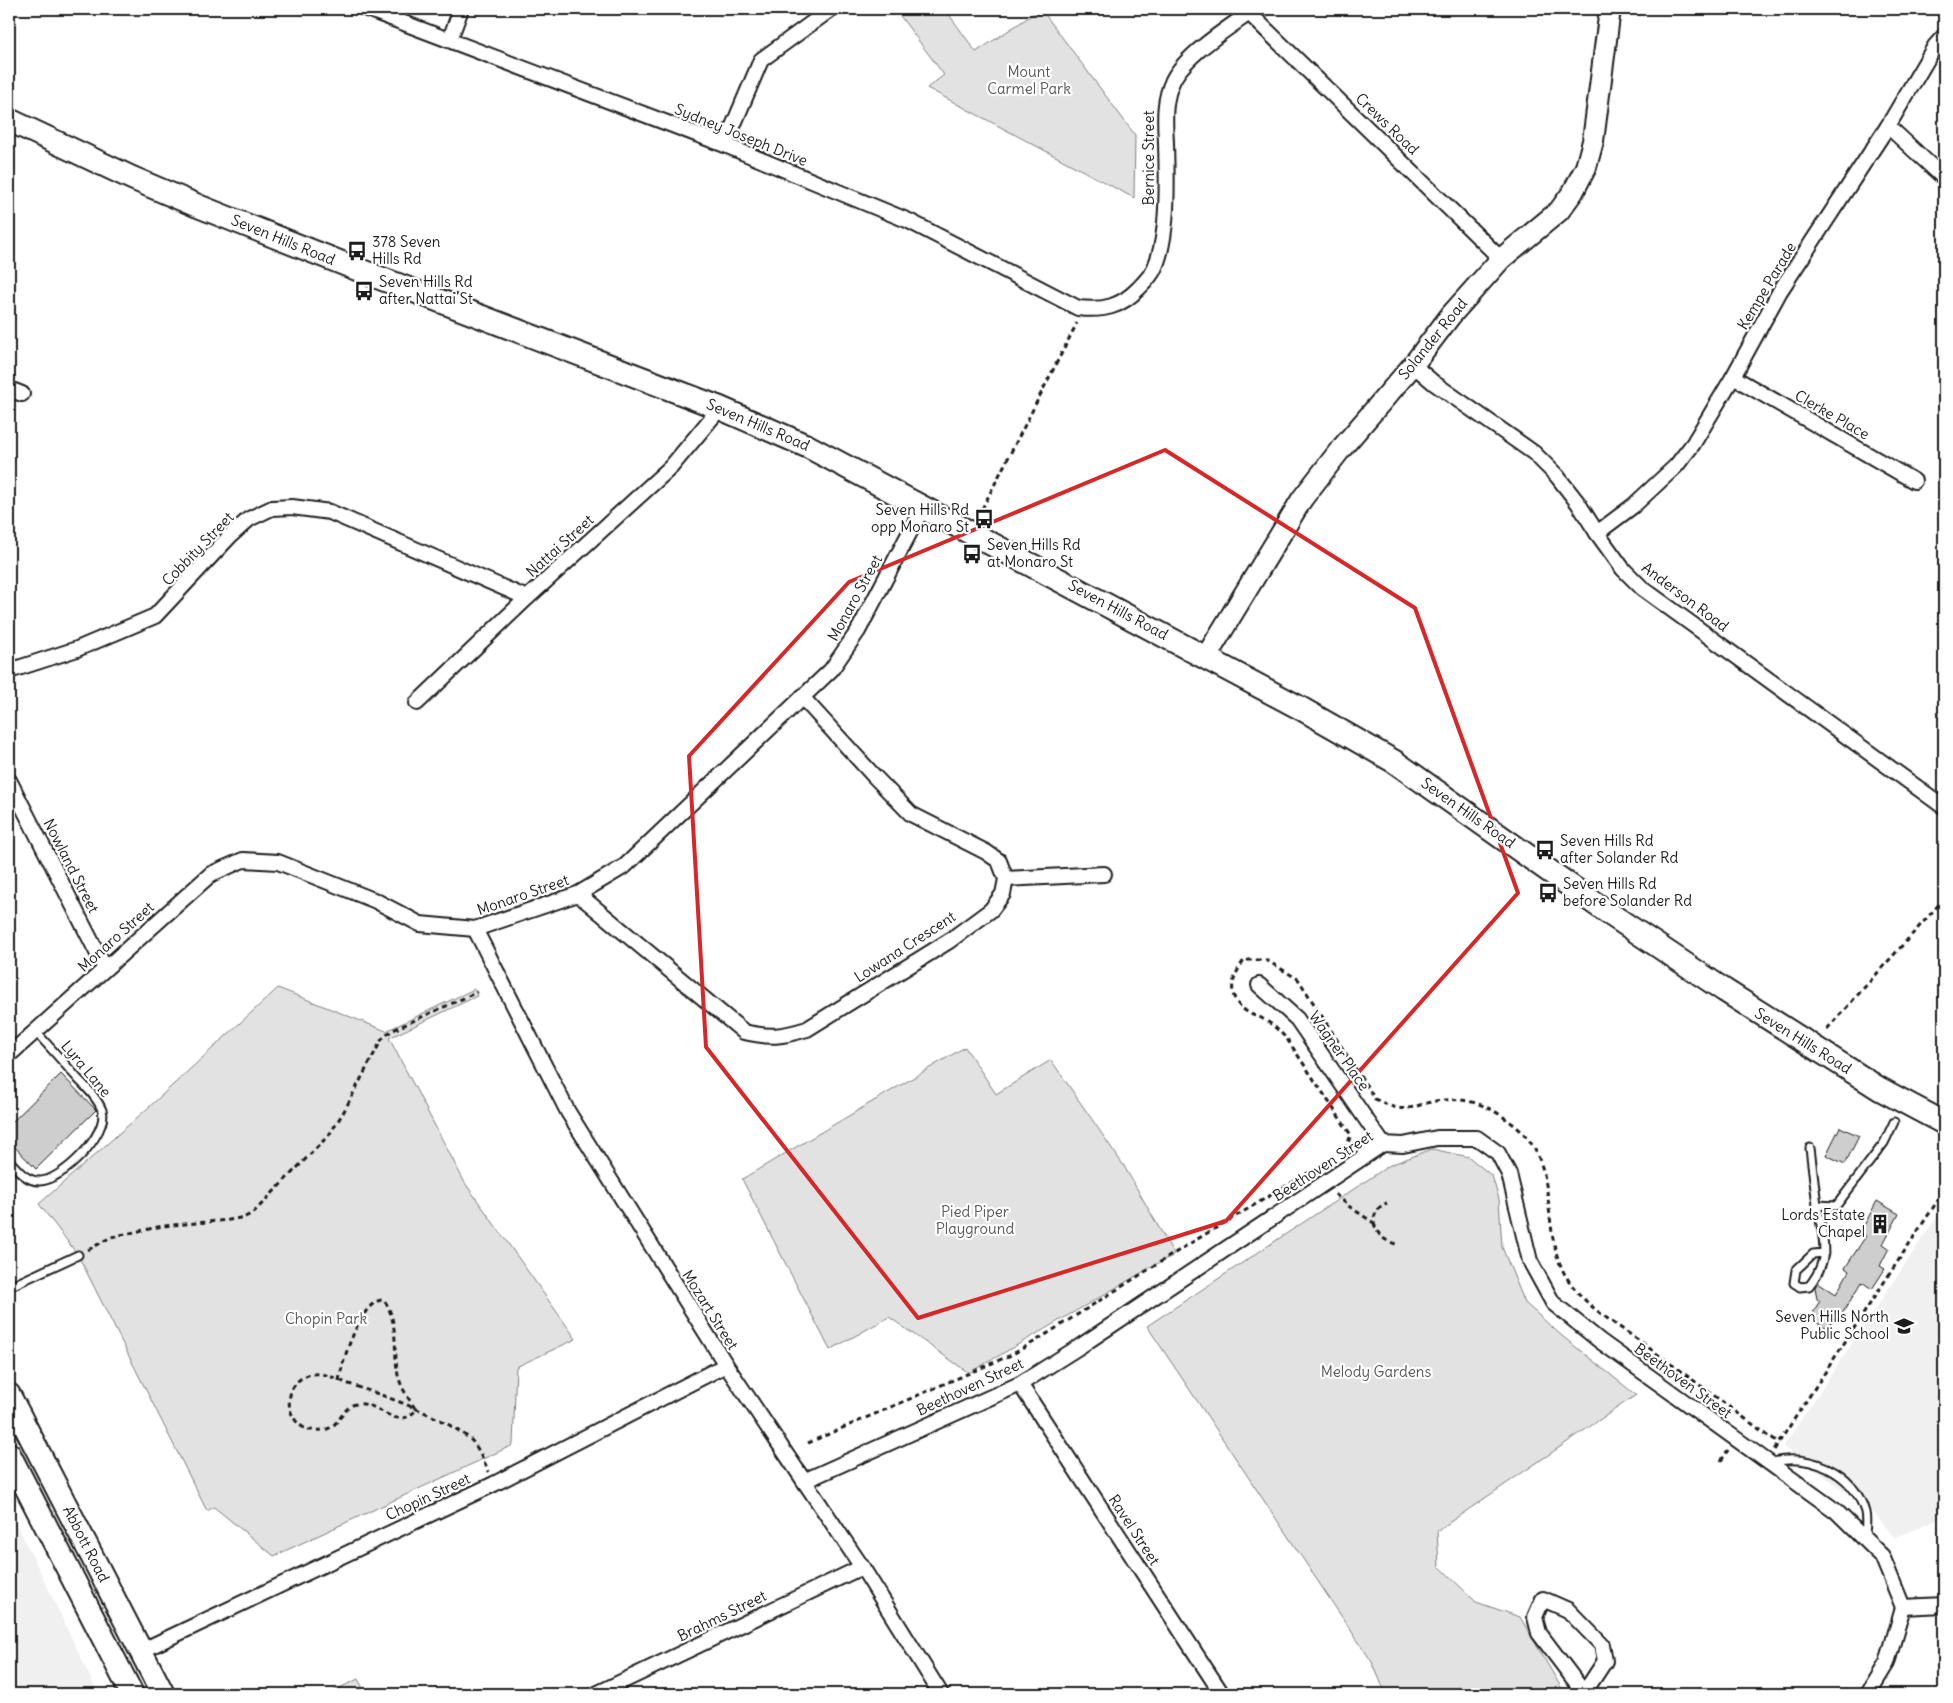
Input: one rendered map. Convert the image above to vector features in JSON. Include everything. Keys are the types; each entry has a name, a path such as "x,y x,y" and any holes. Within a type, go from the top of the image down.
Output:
{"main road":[{"name":"Seven Hills Road","path":"9,120 132,178 198,206 372,275 720,408 809,447 1206,657 1395,762 1610,914 1724,990 1880,1089 1944,1123"},
{"name":"Abbott Road","path":"9,1395 163,1694"},
{"name":"Abbott Road","path":"9,1454 132,1694"}],"street":[{"name":"Sydney Joseph Drive","path":"367,9 725,145 909,221 1078,308 1088,310"},
{"path":"450,39 461,9"},
{"path":"725,145 761,60 831,9"},
{"name":"Solander Road","path":"1206,657 1302,499 1340,450 1413,365 1451,315 1501,259 1559,211 1573,192 1586,167 1593,141 1610,9"},
{"name":"Crews Road","path":"1252,11 1501,259"},
{"name":"Bernice Street","path":"1088,310 1109,307 1121,302 1133,294 1154,269 1162,248 1165,210 1166,144 1164,114 1167,95 1173,79 1185,63 1252,11"},
{"name":"Kempe Parade","path":"1597,534 1633,506 1676,466 1693,444 1733,377 1780,290 1888,126 1935,46 1944,36"},
{"path":"1888,126 1944,178"},
{"name":"Anderson Road","path":"1413,365 1434,383 1534,453 1557,476 1578,503 1597,534 1624,569 1642,588 1944,807"},
{"name":"Clerke Place","path":"1733,377 1914,481"},
{"name":"Nattai Street","path":"417,703 527,598 672,467 720,408"},
{"name":"Cobbity Street","path":"9,671 77,649 155,616 230,536 249,519 272,508 292,507 330,512 527,598"},
{"name":"Monaro Street","path":"9,1055 211,874 243,860 278,862 376,902 420,924 475,929 578,894 625,866 831,670 858,631 923,507"},
{"path":"802,697 911,814 986,852 999,861 1006,879 1104,874"},
{"name":"Nowland Street","path":"9,780 105,968"},
{"name":"Lowana Crescent","path":"578,894 744,1032 767,1037 785,1036 807,1029 949,941 991,910 1003,894 1006,879"},
{"name":"Mozart Street","path":"475,929 568,1112 726,1365 862,1567 941,1694"},
{"name":"Wagner Place","path":"1259,985 1297,1019 1383,1144"},
{"name":"Beethoven Street","path":"804,1480 1020,1384 1082,1345 1383,1144 1403,1145 1437,1138 1477,1138 1498,1153 1509,1174 1530,1261 1553,1302 1600,1341 1836,1511 1882,1556 1903,1607"},
{"name":"Chopin Street","path":"141,1651 494,1484 726,1365"},
{"name":"Ravel Street","path":"1020,1384 1222,1694"},
{"name":"Brahms Street","path":"596,1694 862,1567"},
{"path":"1543,1599 1568,1610 1602,1644 1605,1661 1585,1694 1539,1633 1534,1617 1543,1599"},
{"path":"1868,1694 1886,1663 1903,1607 1944,1605"}],"lane":[{"name":"Lyra Lane","path":"9,1160 21,1174 38,1182 52,1178 90,1146 102,1127 102,1111 94,1097 35,1031"},
{"path":"1818,1204 1836,1206 1884,1143 1894,1122"},
{"path":"1810,1148 1824,1253 1823,1262 1809,1286 1800,1287 1794,1283 1796,1270 1813,1254 1824,1253"},
{"path":"9,1287 78,1255"},
{"path":"1768,1462 1783,1459 1800,1459 1819,1464 1840,1476 1856,1494 1865,1514 1865,1539"}],"path":[{"path":"982,509 1088,310"},
{"path":"1827,1029 1944,899"},
{"path":"78,1255 111,1237 162,1226 245,1217 253,1213 329,1135 343,1113 382,1039 391,1031 477,992"},
{"path":"1326,1182 1334,1194 1374,1223"},
{"path":"1768,1462 1944,1192"},
{"path":"1387,1203 1377,1210 1374,1216 1374,1223 1377,1232 1386,1241 1399,1245"},
{"path":"339,1380 342,1362 361,1319 371,1304 379,1299 384,1300 390,1308 395,1334 399,1377 404,1391 416,1410"},
{"path":"416,1410 410,1417 403,1419 366,1405 356,1404 350,1407 338,1422 328,1429 308,1430 296,1422 288,1399 292,1388 300,1378 321,1374 381,1395 416,1410 451,1425 472,1440 483,1459"},
{"path":"1749,1422 1778,1444"}],"highlighted area":[{"path":"1165,450 1415,608 1518,893 1226,1221 918,1318 706,1047 689,756 849,582"}],"shaded area":[{"name":"Seven Hills North Public School","path":"1944,1206 1944,1516 1895,1538 1869,1508 1783,1447"},
{"path":"9,1510 38,1567 98,1694 9,1694"}],"green space":[{"name":"Mount Carmel Park","path":"895,9 945,9 976,52 1041,9 1135,135 1134,198 927,88 944,75"},
{"name":"Chopin Park","path":"278,988 386,1031 474,989 477,996 389,1038 465,1183 576,1339 516,1367 513,1445 274,1556 214,1507 207,1511 78,1255 39,1204 149,1107"},
{"name":"Pied Piper Playground","path":"965,1047 996,1094 1051,1060 1124,1166 1174,1254 969,1373 889,1317 830,1350 742,1179"},
{"name":"Melody Gardens","path":"1432,1149 1469,1157 1492,1176 1499,1199 1502,1247 1525,1303 1562,1336 1636,1395 1437,1531 1439,1566 1476,1602 1520,1617 1565,1694 1386,1694 1372,1662 1147,1326 1390,1165"},
{"path":"358,1679 366,1694 327,1694"}],"building":[{"path":"61,1074 96,1110 36,1169 9,1141 9,1125"},
{"path":"1840,1127 1859,1136 1845,1164 1826,1155"},
{"path":"1877,1201 1899,1214 1883,1244 1889,1248 1880,1266 1885,1269 1872,1289 1862,1282 1840,1317 1836,1315 1827,1329 1809,1318 1820,1301 1817,1299 1815,1287 1818,1282 1836,1294 1849,1271 1845,1268 1866,1236 1860,1233"}],"place":[{"name":"378 Seven Hills Rd","path":"357,251"},
{"name":"Seven Hills Rd after Nattai St","path":"364,291"},
{"name":"Seven Hills Rd opp Monaro St","path":"984,519"},
{"name":"Seven Hills Rd at Monaro St","path":"972,554"},
{"name":"Seven Hills Rd after Solander Rd","path":"1545,850"},
{"name":"Seven Hills Rd before Solander Rd","path":"1548,893"},
{"name":"Lords Estate Chapel","path":"1880,1224"},
{"name":"Seven Hills North Public School","path":"1904,1326"}]}
